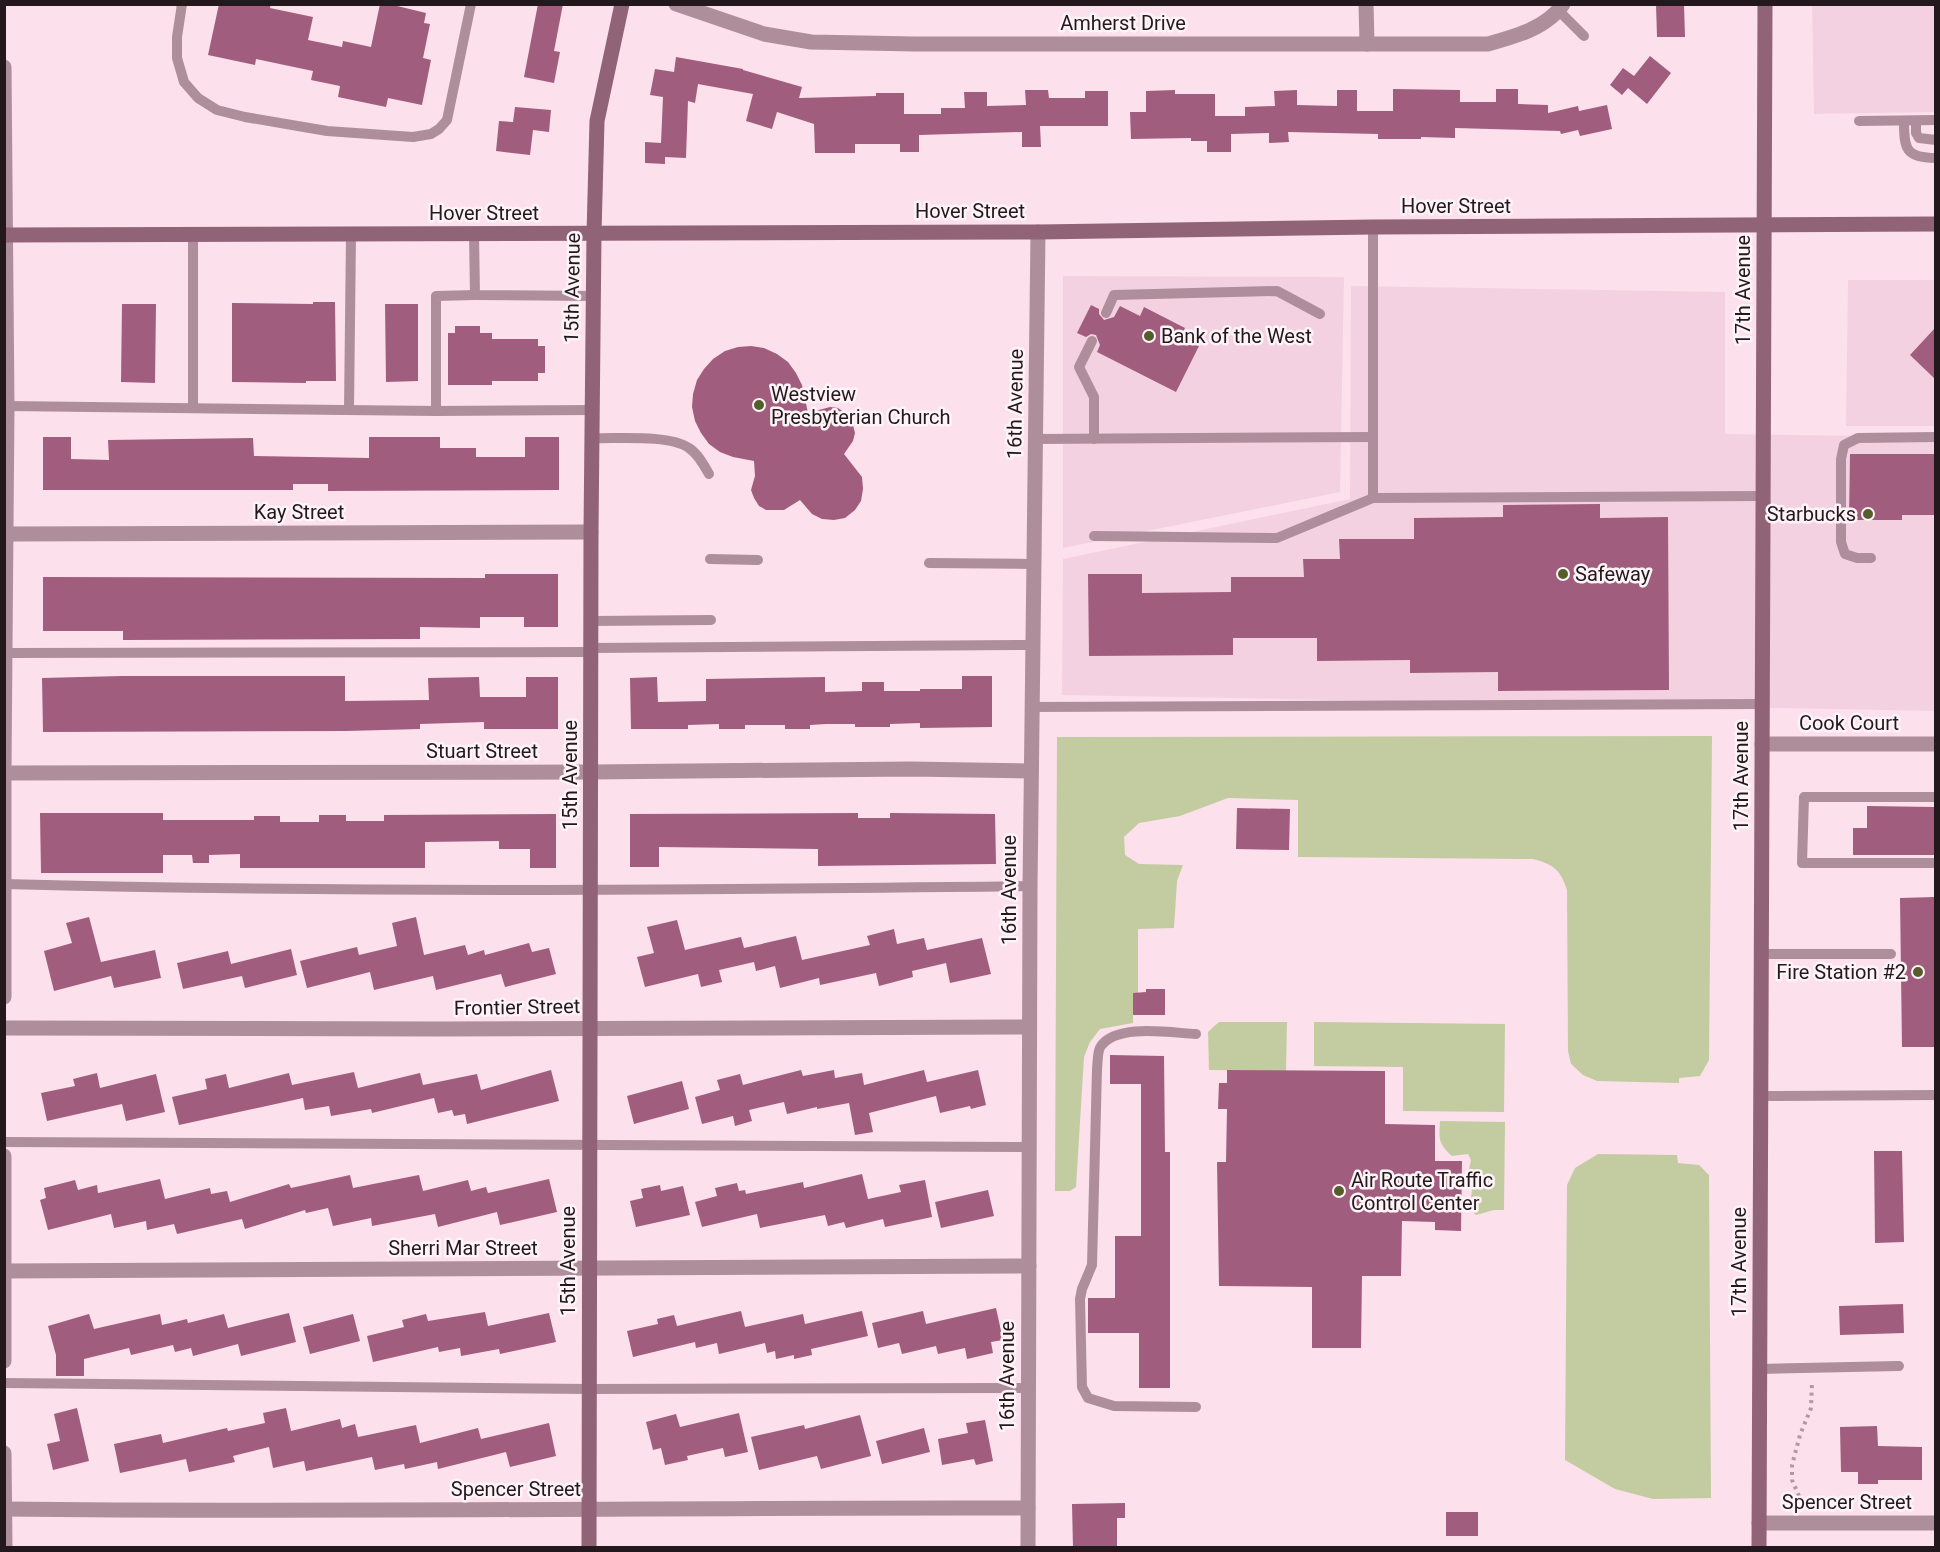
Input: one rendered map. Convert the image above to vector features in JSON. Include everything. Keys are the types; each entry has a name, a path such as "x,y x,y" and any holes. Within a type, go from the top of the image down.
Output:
{"main road":[{"name":"15th Avenue","path":"589,1548 591,532 594,234 597,121 622,4"},
{"name":"17th Avenue","path":"1759,1548 1765,4"},
{"name":"Hover Street","path":"5,235 1038,232 1373,227 1935,224"}],"street":[{"name":"Amherst Drive","path":"676,4 764,34 811,42 915,44 1488,44 1522,34 1561,8"},
{"path":"1366,4 1367,44"},
{"path":"4,67 7,534 4,771"},
{"name":"16th Avenue","path":"1028,1548 1030,886 1038,232"},
{"name":"Kay Street","path":"7,534 591,532"},
{"name":"Cook Court","path":"1762,744 1935,744"},
{"name":"Stuart Street","path":"4,771 591,772 910,769 1031,771"},
{"path":"4,780 4,997"},
{"name":"Frontier Street","path":"4,1028 1029,1027"},
{"path":"4,1156 4,1362"},
{"name":"Sherri Mar Street","path":"5,1271 1029,1266"},
{"path":"4,1453 5,1548"},
{"name":"Spencer Street","path":"5,1509 182,1511 756,1507 1028,1508"},
{"name":"Spencer Street","path":"1759,1523 1935,1523"}],"lane":[{"path":"182,4 177,37 177,57 184,82 198,98 217,110 327,132 413,137 431,134 440,129 447,120 471,4"},
{"path":"1561,8 1584,36"},
{"path":"1859,121 1935,120"},
{"path":"1904,121 1904,142 1911,154 1920,158 1935,158"},
{"path":"1916,121 1916,133 1919,138 1935,140"},
{"path":"1373,227 1373,498"},
{"path":"350,409 351,234"},
{"path":"474,234 475,295"},
{"path":"193,235 193,408"},
{"path":"1106,313 1114,295 1277,291 1320,314"},
{"path":"436,411 436,296 593,296"},
{"path":"1092,340 1079,367 1094,397 1094,439"},
{"path":"6,398 193,408 592,410"},
{"path":"1035,439 1373,437"},
{"path":"1871,558 1857,558 1845,554 1841,542 1841,459 1845,445 1858,438 1935,437"},
{"path":"592,438 670,440 689,448 701,460 709,474"},
{"path":"1094,536 1277,538 1373,498 1763,496"},
{"path":"710,560 758,560"},
{"path":"929,563 1034,564"},
{"path":"591,621 711,620"},
{"path":"6,661 591,650 1033,645"},
{"path":"1033,707 1762,704"},
{"path":"1935,797 1804,797 1802,862 1935,863"},
{"path":"5,884 220,890 591,891 1030,886"},
{"path":"1761,954 1891,954"},
{"path":"1196,1034 1121,1033 1108,1038 1099,1048 1092,1265 1085,1279 1080,1299 1082,1387 1088,1398 1114,1406 1196,1407"},
{"path":"1761,1096 1935,1095"},
{"path":"4,1142 1029,1147"},
{"path":"1760,1370 1899,1366"},
{"path":"4,1383 589,1389 1029,1388"}],"path":[{"path":"1799,1496 1792,1480 1792,1465 1800,1436 1812,1408 1812,1383"}],"shaded area":[{"path":"1812,5 1935,5 1935,112 1814,114"},
{"path":"1063,276 1344,277 1340,492 1063,548"},
{"path":"1848,280 1935,280 1935,426 1846,426"},
{"path":"1351,286 1725,292 1725,434 1935,437 1935,711 1062,695 1063,559 1350,499"}],"green space":[{"path":"1712,736 1709,1060 1700,1076 1679,1078 1679,1083 1597,1081 1583,1075 1571,1064 1568,1051 1567,890 1559,873 1546,863 1533,859 1298,857 1298,800 1228,798 1180,816 1139,823 1124,837 1125,855 1139,864 1183,865 1177,881 1174,928 1138,929 1138,993 1133,993 1133,1023 1100,1029 1090,1042 1084,1057 1076,1187 1070,1191 1055,1191 1057,737"},
{"path":"1219,1022 1287,1022 1286,1071 1209,1070 1208,1032"},
{"path":"1314,1022 1505,1024 1504,1112 1403,1111 1403,1067 1314,1066"},
{"path":"1440,1121 1505,1122 1504,1210 1476,1215 1470,1209 1472,1189 1468,1175 1471,1160 1468,1154 1452,1156 1444,1148 1440,1137"},
{"path":"1598,1154 1677,1155 1678,1163 1699,1165 1709,1175 1711,1498 1653,1499 1615,1489 1565,1460 1567,1185 1575,1168"}],"building":[{"path":"219,4 271,4 270,8 313,17 308,40 342,47 343,41 371,47 380,4 426,13 424,23 430,24 423,58 431,60 422,105 388,98 386,107 338,97 340,86 311,80 313,71 256,59 255,65 208,55"},
{"path":"538,4 563,4 554,51 560,52 554,83 524,77"},
{"path":"1656,4 1684,4 1685,37 1657,37"},
{"path":"1650,56 1671,73 1647,104 1628,88 1622,95 1610,85 1623,68 1634,76"},
{"path":"676,57 743,69 802,87 799,98 904,93 904,114 941,114 941,108 965,108 964,92 987,92 987,106 1026,105 1025,90 1048,90 1049,98 1085,98 1085,91 1108,91 1108,126 1040,126 1041,147 1022,147 1022,132 919,135 919,152 900,152 900,144 855,144 855,153 815,153 814,124 777,112 772,129 746,121 753,94 698,84 695,103 688,101 686,158 665,157 665,164 645,163 645,142 661,143 663,97 650,95 655,69 674,72"},
{"path":"1393,89 1460,90 1460,102 1496,102 1496,89 1518,89 1518,104 1548,105 1548,113 1578,106 1579,111 1607,105 1612,129 1580,136 1578,130 1561,134 1560,131 1455,128 1455,138 1421,137 1421,139 1378,139 1378,134 1288,132 1289,142 1269,143 1269,133 1231,134 1231,152 1207,152 1207,141 1191,141 1191,138 1131,139 1130,112 1146,112 1146,91 1175,90 1175,94 1215,94 1215,116 1245,116 1245,107 1275,106 1274,91 1297,90 1297,105 1337,106 1337,90 1357,90 1357,111 1393,111"},
{"path":"515,107 551,110 549,132 533,130 530,155 496,151 499,121 513,122"},
{"path":"313,302 335,302 336,381 232,382 232,303 313,304"},
{"path":"122,304 156,304 155,383 121,382"},
{"path":"385,304 418,304 418,381 386,382"},
{"path":"1091,305 1099,309 1099,314 1104,320 1114,317 1120,306 1140,316 1144,307 1185,328 1181,337 1199,346 1176,392 1097,352 1100,345 1096,335 1091,334 1086,337 1077,333"},
{"path":"455,326 480,326 480,333 492,333 492,339 538,339 538,346 545,346 545,373 538,373 538,381 492,381 492,385 448,385 448,333 455,333"},
{"path":"1935,328 1935,379 1910,355"},
{"path":"751,346 764,348 788,362 802,385 808,413 830,407 838,408 851,417 855,433 853,441 844,454 862,477 863,489 861,501 845,518 822,519 812,514 800,500 784,510 766,510 759,506 751,490 755,476 754,461 720,452 709,444 701,433 692,407 697,380 713,359 725,351"},
{"path":"43,437 71,437 71,459 109,460 108,440 253,438 254,456 369,458 369,437 440,437 440,448 476,448 476,457 525,457 525,437 559,437 559,490 328,491 328,484 293,484 293,490 43,490"},
{"path":"1850,454 1935,454 1935,515 1902,515 1902,520 1849,520"},
{"path":"1600,504 1600,518 1668,517 1669,690 1498,691 1498,672 1410,673 1410,660 1317,661 1317,638 1233,638 1233,655 1089,656 1088,574 1142,574 1142,593 1231,592 1231,577 1304,577 1303,559 1340,559 1339,539 1414,539 1414,518 1503,517 1503,505"},
{"path":"485,574 558,574 558,627 524,627 524,617 480,617 480,628 420,627 420,639 123,640 123,631 43,631 43,577 485,578"},
{"path":"345,676 345,701 429,700 428,678 479,677 480,697 526,697 526,677 558,677 558,729 484,729 484,722 420,724 420,729 346,731 43,732 42,678"},
{"path":"962,676 992,676 992,727 920,728 920,723 890,724 890,727 826,724 810,725 810,729 785,729 785,725 745,725 745,729 719,729 719,724 688,725 688,729 631,729 630,678 657,677 658,702 706,701 706,679 825,677 825,692 862,691 862,682 884,682 884,691 920,691 920,689 962,689"},
{"path":"1867,806 1935,807 1935,855 1853,855 1853,828 1867,828"},
{"path":"1237,808 1290,809 1289,850 1236,849"},
{"path":"40,813 163,813 163,820 254,820 254,816 280,816 280,822 319,822 319,815 346,815 346,821 384,821 384,815 556,814 556,868 530,868 530,849 499,849 499,841 425,842 425,868 240,868 240,854 209,855 209,863 193,863 192,855 163,855 163,873 41,873"},
{"path":"858,813 858,818 890,818 890,813 995,814 996,864 818,866 818,849 659,847 659,867 630,867 630,814"},
{"name":"Fire Station #2","path":"1935,897 1935,1047 1902,1047 1900,898"},
{"path":"89,917 101,962 155,950 161,978 114,988 111,976 54,991 44,951 72,943 66,923"},
{"path":"416,917 424,955 465,945 468,955 484,950 485,955 529,943 532,952 549,948 556,974 505,987 501,974 436,990 433,976 374,990 370,972 307,988 300,961 357,947 359,955 397,946 392,923"},
{"path":"677,920 685,950 741,937 744,948 796,936 802,960 870,945 867,936 894,929 897,944 924,938 927,950 982,938 991,974 950,983 946,963 912,971 913,977 879,986 876,973 820,985 819,978 780,988 775,966 756,971 754,962 719,970 722,982 701,987 698,974 645,987 637,957 654,953 647,927"},
{"path":"291,949 297,975 245,988 242,976 183,989 177,963 228,951 231,964"},
{"path":"1146,989 1165,989 1165,1015 1133,1015 1133,993 1146,992"},
{"path":"1110,1055 1164,1056 1165,1152 1170,1152 1170,1388 1139,1388 1139,1333 1088,1333 1088,1298 1115,1298 1115,1236 1141,1236 1141,1084 1110,1084"},
{"path":"551,1070 559,1101 467,1124 465,1114 454,1116 452,1110 438,1113 434,1098 372,1113 371,1109 331,1116 329,1106 305,1110 303,1098 179,1125 172,1097 207,1089 205,1079 226,1074 229,1088 289,1073 292,1085 354,1072 358,1088 420,1073 423,1085 477,1074 481,1090"},
{"path":"801,1070 803,1076 834,1070 835,1078 862,1073 864,1085 924,1070 927,1082 978,1070 986,1105 940,1113 936,1096 869,1113 873,1132 855,1135 849,1103 787,1114 784,1102 749,1110 752,1121 735,1126 733,1116 702,1124 695,1097 720,1090 717,1080 740,1074 743,1085"},
{"name":"Air Route Traffic Control Center","path":"1227,1070 1385,1071 1385,1124 1435,1125 1435,1161 1462,1161 1461,1231 1435,1230 1435,1222 1402,1221 1401,1276 1362,1276 1361,1348 1312,1348 1312,1287 1219,1286 1217,1162 1226,1162 1227,1109 1218,1109 1219,1083 1227,1083"},
{"path":"97,1073 100,1088 156,1074 165,1112 126,1121 122,1104 47,1121 41,1093 75,1086 73,1079"},
{"path":"682,1081 689,1109 634,1124 627,1096"},
{"path":"1874,1151 1902,1151 1904,1242 1875,1243"},
{"path":"862,1174 868,1199 901,1192 899,1185 925,1180 932,1217 885,1227 883,1219 846,1228 844,1222 828,1226 825,1215 760,1228 757,1214 702,1227 695,1202 717,1196 715,1188 737,1183 739,1191 745,1190 746,1194 803,1182 804,1188"},
{"path":"350,1175 353,1188 419,1175 423,1191 468,1180 471,1191 486,1187 488,1193 549,1179 557,1212 500,1225 497,1212 438,1227 435,1214 372,1226 371,1218 333,1226 328,1208 306,1213 305,1210 245,1229 242,1219 177,1234 174,1224 147,1230 146,1221 114,1228 111,1214 48,1230 40,1200 46,1198 44,1188 75,1180 78,1190 97,1185 98,1193 160,1179 165,1199 210,1188 211,1194 227,1191 230,1202 289,1184 291,1188"},
{"path":"660,1185 661,1191 683,1186 690,1215 636,1227 630,1201 643,1198 641,1189"},
{"path":"988,1190 994,1216 941,1228 935,1202"},
{"path":"1903,1304 1904,1333 1840,1335 1839,1306"},
{"path":"996,1308 1003,1340 991,1342 993,1353 967,1359 965,1348 938,1354 936,1346 902,1354 899,1343 878,1348 872,1323 923,1311 926,1324"},
{"path":"741,1311 745,1327 803,1314 805,1324 862,1311 868,1336 811,1349 812,1355 794,1359 794,1355 776,1359 775,1351 767,1353 765,1343 719,1354 717,1343 696,1348 695,1342 633,1357 627,1331 658,1324 657,1319 674,1315 677,1326"},
{"path":"485,1312 488,1326 549,1313 556,1342 500,1354 499,1349 461,1356 460,1348 439,1352 438,1347 373,1362 367,1336 404,1327 402,1320 426,1314 428,1321"},
{"path":"289,1313 296,1342 241,1356 238,1344 193,1356 191,1348 175,1352 173,1345 131,1355 129,1348 84,1359 84,1376 56,1376 56,1355 48,1326 89,1314 94,1329 160,1314 162,1325 187,1319 188,1323 224,1314 228,1328"},
{"path":"353,1314 360,1341 310,1354 303,1327"},
{"path":"77,1408 89,1461 53,1470 47,1444 60,1441 54,1414"},
{"path":"286,1408 291,1431 340,1419 342,1428 355,1424 358,1437 416,1425 420,1443 478,1428 481,1439 549,1423 556,1456 510,1467 506,1452 438,1469 437,1462 405,1469 404,1464 375,1470 372,1457 306,1471 304,1461 273,1468 269,1447 233,1456 235,1462 189,1472 186,1459 120,1473 114,1444 161,1434 163,1443 227,1428 228,1431 265,1423 263,1413"},
{"path":"739,1413 748,1452 725,1457 723,1448 687,1456 688,1460 665,1465 661,1448 653,1450 646,1422 676,1414 680,1427"},
{"path":"860,1415 871,1456 821,1469 817,1456 759,1470 751,1437 804,1425 805,1429"},
{"path":"985,1420 993,1461 976,1465 974,1459 942,1465 938,1439 968,1433 966,1423"},
{"path":"1877,1426 1878,1446 1922,1447 1922,1480 1878,1480 1878,1484 1858,1484 1858,1472 1841,1472 1840,1427"},
{"path":"924,1428 930,1452 882,1464 876,1441"},
{"path":"1125,1503 1125,1518 1117,1518 1117,1548 1073,1548 1072,1504"},
{"path":"1446,1512 1478,1512 1478,1536 1446,1536"}],"place":[{"name":"Bank of the West","path":"1149,336"},
{"name":"Westview Presbyterian Church","path":"759,405"},
{"name":"Starbucks","path":"1868,514"},
{"name":"Safeway","path":"1563,574"},
{"name":"Fire Station #2","path":"1918,972"},
{"name":"Air Route Traffic Control Center","path":"1339,1191"}]}
